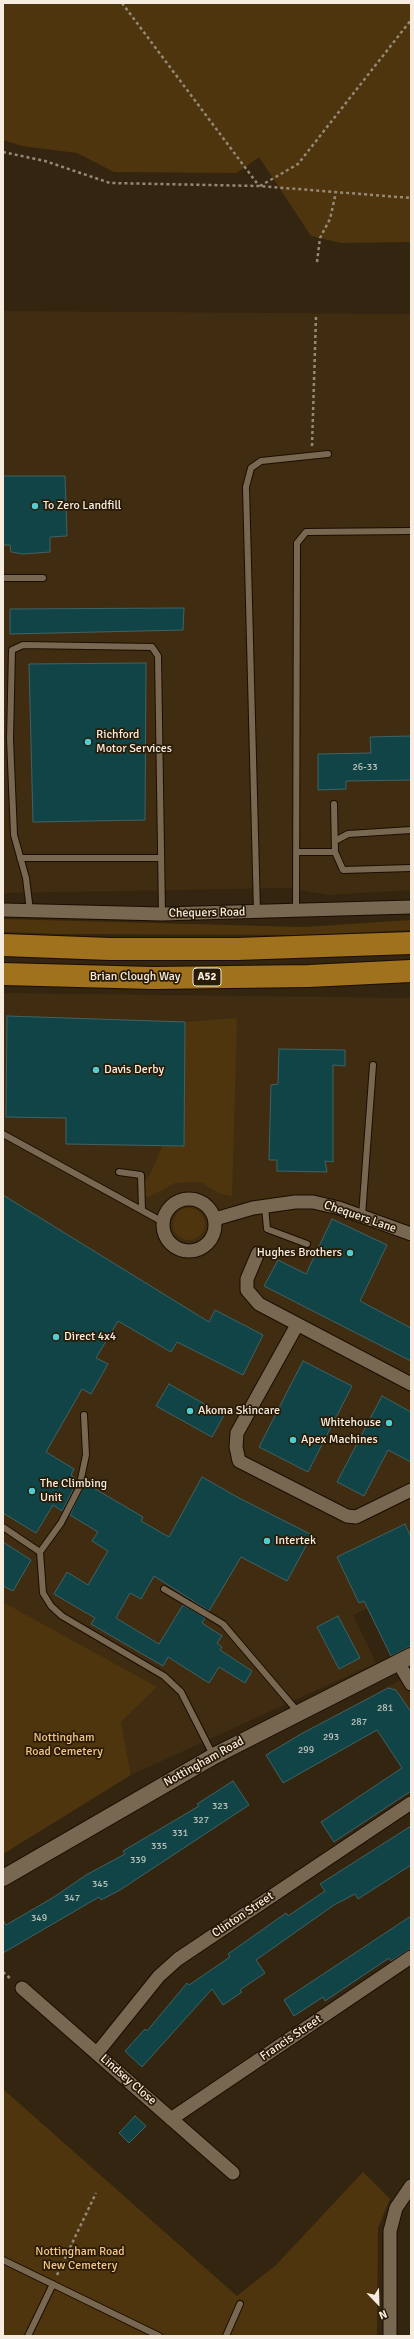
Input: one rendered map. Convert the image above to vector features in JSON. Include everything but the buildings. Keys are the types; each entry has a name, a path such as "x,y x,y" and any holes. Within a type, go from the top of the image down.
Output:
{"highway":[{"path":"3,946 110,949 237,949 411,943"},
{"name":"Brian Clough Way","path":"3,974 153,978 309,976 411,971"}],"street":[{"name":"Chequers Road","path":"3,910 162,914 296,912 411,907"},
{"path":"184,1199 200,1201 207,1205 215,1219 213,1235 209,1242 203,1247 187,1251 176,1247 167,1238 163,1222 170,1207 184,1199"},
{"name":"Chequers Lane","path":"215,1219 265,1206 312,1202 339,1208 411,1234"},
{"path":"258,1253 247,1279 247,1290 259,1304 411,1384"},
{"path":"297,1325 237,1433 236,1447 239,1461 347,1516 356,1517 411,1490"},
{"path":"405,1659 411,1684"},
{"name":"Nottingham Road","path":"3,1878 214,1756 405,1659"},
{"name":"Clinton Street","path":"97,2053 159,1976 178,1959 411,1803"},
{"name":"Francis Street","path":"171,2119 411,1958"},
{"name":"Lindsey Close","path":"22,1988 233,2173"},
{"path":"390,2336 390,2231 396,2208 411,2186"}],"lane":[{"path":"257,912 246,487 251,468 262,461 328,454"},
{"path":"296,912 297,543 306,532 411,531"},
{"path":"3,578 43,578"},
{"path":"30,911 26,878 14,835 10,731 12,650 23,645 152,647 158,656 162,914"},
{"path":"334,804 335,852 343,870 411,868"},
{"path":"335,841 348,834 411,830"},
{"path":"296,852 335,852"},
{"path":"20,858 161,858"},
{"path":"362,1216 373,1065"},
{"path":"3,1134 163,1222"},
{"path":"119,1172 141,1175 142,1210"},
{"path":"265,1206 267,1229 307,1244"},
{"path":"84,1415 86,1455 79,1488 61,1523 40,1552 43,1593 51,1606 62,1616 164,1676 181,1692 214,1756"},
{"path":"3,1527 40,1552"},
{"path":"164,1589 223,1624 298,1712"},
{"path":"3,2260 159,2336"},
{"path":"28,2336 53,2284"},
{"path":"226,2336 240,2304"}],"path":[{"path":"122,3 259,186"},
{"path":"259,186 298,164 411,20"},
{"path":"3,152 45,161 110,183 259,186 411,198"},
{"path":"317,262 319,243 330,219 336,192"},
{"path":"311,455 316,317"},
{"path":"53,2284 96,2193"}],"shaded area":[{"path":"3,311 411,314 411,890 328,895 288,888 3,893"},
{"path":"3,993 411,998 411,1587 353,1615 376,1663 131,1775 121,1722 157,1687 3,1602"},
{"path":"411,1674 411,1728 398,1719 379,1692"}],"green space":[{"path":"3,3 411,3 411,242 341,243 311,236 259,157 237,173 114,172 77,153 22,146 3,140"},
{"path":"3,919 304,927 411,920 411,930 312,935 58,934 3,932"},
{"path":"237,1018 232,1196 220,1194 201,1182 175,1183 148,1197 138,1192 151,1173 163,1145 184,1146 185,1022"},
{"path":"186,1208 192,1208 202,1215 205,1224 204,1230 198,1237 192,1240 186,1240 176,1233 173,1227 173,1221 180,1211"},
{"name":"Nottingham Road Cemetery","path":"3,1602 157,1687 121,1722 131,1775 3,1854"},
{"name":"Nottingham Road New Cemetery","path":"3,2089 237,2296 276,2265 363,2172 390,2199 378,2228 377,2336 3,2336"}],"place":[{"name":"To Zero Landfill","path":"35,506"},
{"name":"Richford Motor Services","path":"88,742"},
{"name":"Davis Derby","path":"96,1070"},
{"name":"Hughes Brothers","path":"350,1253"},
{"name":"Direct 4x4","path":"56,1337"},
{"name":"Akoma Skincare","path":"190,1411"},
{"name":"Whitehouse","path":"389,1423"},
{"name":"Apex Machines","path":"293,1440"},
{"name":"The Climbing Unit","path":"32,1491"},
{"name":"Intertek","path":"267,1541"}]}
